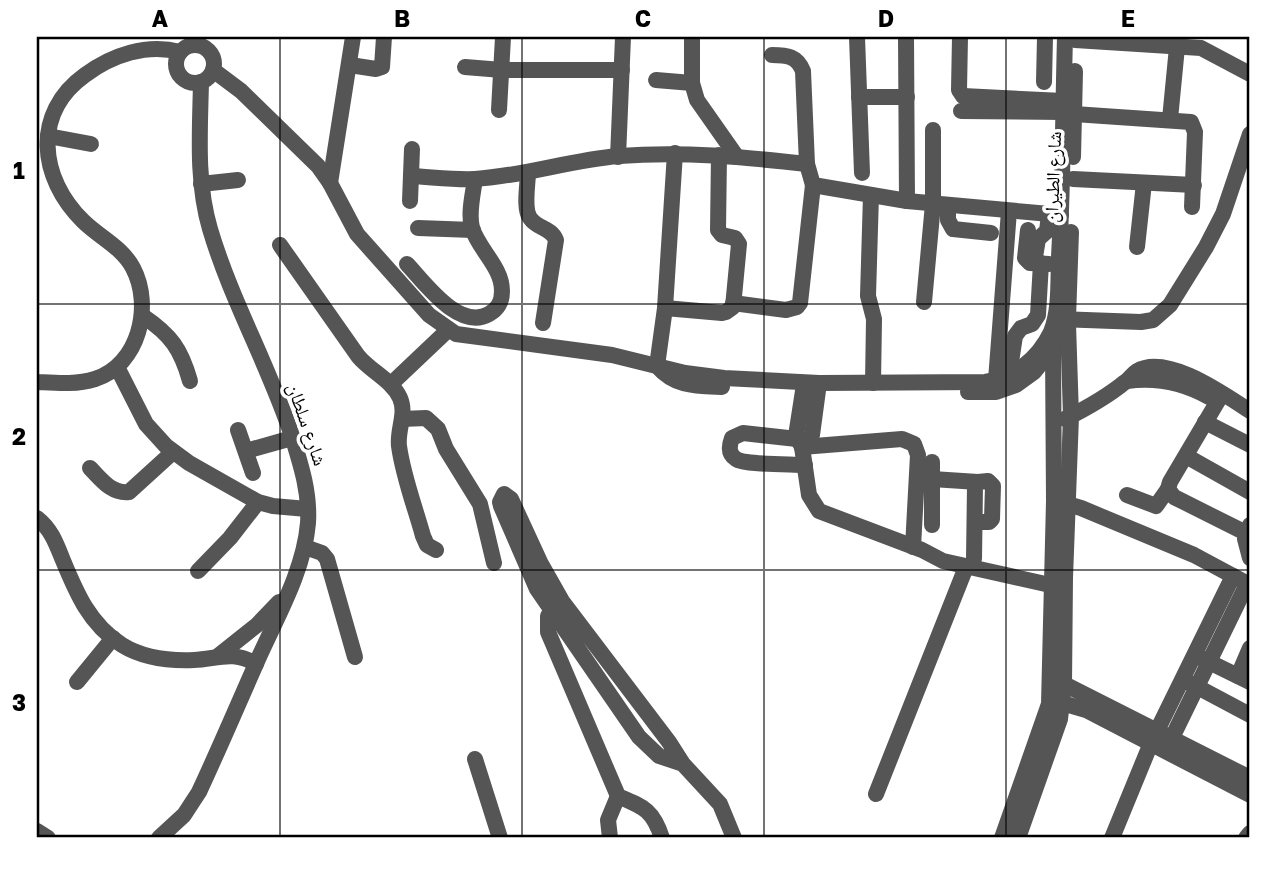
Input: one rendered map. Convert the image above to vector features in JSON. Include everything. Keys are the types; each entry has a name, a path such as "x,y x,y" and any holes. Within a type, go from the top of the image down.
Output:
{"street":[{"path":"330,183 353,37"},
{"path":"350,65 376,69 382,67 384,37"},
{"path":"499,110 503,37"},
{"path":"618,156 623,37"},
{"path":"692,37 692,83 701,108 737,157"},
{"path":"857,37 862,173"},
{"path":"906,37 907,201"},
{"path":"960,37 959,90 963,96 1188,120 1194,126 1192,207"},
{"path":"1044,82 1045,37"},
{"path":"1072,38 1178,41 1201,48 1250,74"},
{"name":"شارع الطيران","path":"1064,321 1055,215 1072,38"},
{"path":"1170,119 1178,41"},
{"path":"37,382 69,384 104,376 117,366 136,338 143,316 132,265 84,223 58,190 47,151 54,111 61,98 83,76 94,68 130,52 186,45 204,47 209,51 214,70 201,82 194,83 181,78 176,65 186,45"},
{"path":"733,303 786,310 797,307 800,303 813,185 807,164 803,71 799,62 792,57 772,55"},
{"path":"465,67 502,70 622,70"},
{"path":"214,70 251,101 318,166 357,234 429,315 448,330 467,336 612,355 657,366 673,381 690,386 996,392 1006,390 1025,379 1053,349 1064,321"},
{"path":"656,80 692,83"},
{"name":"شارع سلطان","path":"159,838 184,815 199,792 290,588 305,547 305,481 274,387 205,211 201,184 201,82"},
{"path":"859,97 907,97"},
{"path":"961,111 1067,109"},
{"name":"شارع الطيران","path":"1064,321 1073,179 1067,109"},
{"path":"925,302 941,205 933,130"},
{"path":"813,388 1002,378 1020,369 1038,352 1051,331 1064,321 1141,322 1161,315 1170,305 1223,214 1250,134"},
{"path":"48,136 91,144"},
{"path":"410,201 412,149"},
{"path":"411,176 475,179 618,156 675,153 807,164"},
{"path":"657,366 666,308 675,153"},
{"path":"666,308 722,313 730,310 733,303 738,242 735,237 722,235 718,230 719,155"},
{"path":"528,172 528,214 533,222 551,231 556,240 543,323"},
{"path":"407,264 452,311 469,317 484,317 495,310 502,292 496,271 473,230 471,219 475,179"},
{"path":"1073,179 1194,185"},
{"path":"201,184 238,180"},
{"path":"1137,247 1144,183"},
{"path":"813,185 907,201 1055,215 1047,231 1038,239 1038,315 1032,324 1021,328 1015,336 1002,378"},
{"path":"871,195 867,296 873,315 873,383"},
{"path":"941,205 953,229 991,233"},
{"path":"1002,378 1009,211"},
{"path":"418,228 473,230"},
{"path":"1028,230 1025,258 1037,263 1059,265"},
{"path":"280,245 363,362 391,384 399,395 402,404 399,447 423,536 427,545 436,550"},
{"path":"143,316 166,333 178,347 190,381"},
{"path":"1002,838 1056,704 1060,508 1071,416 1064,321"},
{"path":"391,384 448,330"},
{"path":"1053,349 1054,425 1060,508"},
{"path":"117,366 146,424 173,452 258,502 307,509"},
{"path":"1054,425 1127,381 1167,382 1220,398 1250,411"},
{"path":"813,388 799,443 809,495 819,511 918,548 970,563 1019,568 1024,572 1024,580 1058,582"},
{"path":"1126,495 1156,506 1220,398"},
{"path":"1220,398 1250,422"},
{"path":"402,419 421,416 431,421 438,429 446,449 483,511 494,564"},
{"path":"1205,422 1250,445"},
{"path":"239,430 253,473"},
{"path":"805,465 743,461 732,456 729,450 732,439 743,433 799,443 902,439 914,444 918,455 918,548"},
{"path":"246,451 292,438"},
{"path":"90,468 117,492 128,492 173,452"},
{"path":"1185,456 1250,492"},
{"path":"932,462 932,525"},
{"path":"876,793 970,563 975,522 975,486 978,482 932,479"},
{"path":"1168,489 1174,498 1248,529 1245,546 1250,558"},
{"path":"557,606 511,499 504,494 500,506 528,572 683,764 720,804 734,838"},
{"path":"198,571 230,538 258,502"},
{"path":"1060,508 1194,555 1243,582 1112,838"},
{"path":"37,518 55,539 83,606 99,627 113,638 131,650 155,657 181,660 238,655 256,664"},
{"path":"305,547 322,553 327,559 355,657"},
{"path":"218,656 257,625 290,588"},
{"path":"557,606 546,622 548,632 618,796 644,807 652,814 662,838"},
{"path":"77,682 113,638"},
{"path":"1202,658 1244,679 1250,648"},
{"path":"1058,683 1108,714 1214,768 1250,795"},
{"path":"1189,683 1250,715"},
{"path":"1056,704 1108,714"},
{"path":"1018,838 1060,719 1056,704"},
{"path":"474,759 500,838"},
{"path":"1214,768 1250,778"},
{"path":"610,838 608,820 618,796"},
{"path":"37,831 48,838"},
{"path":"1246,838 1250,833"}]}
